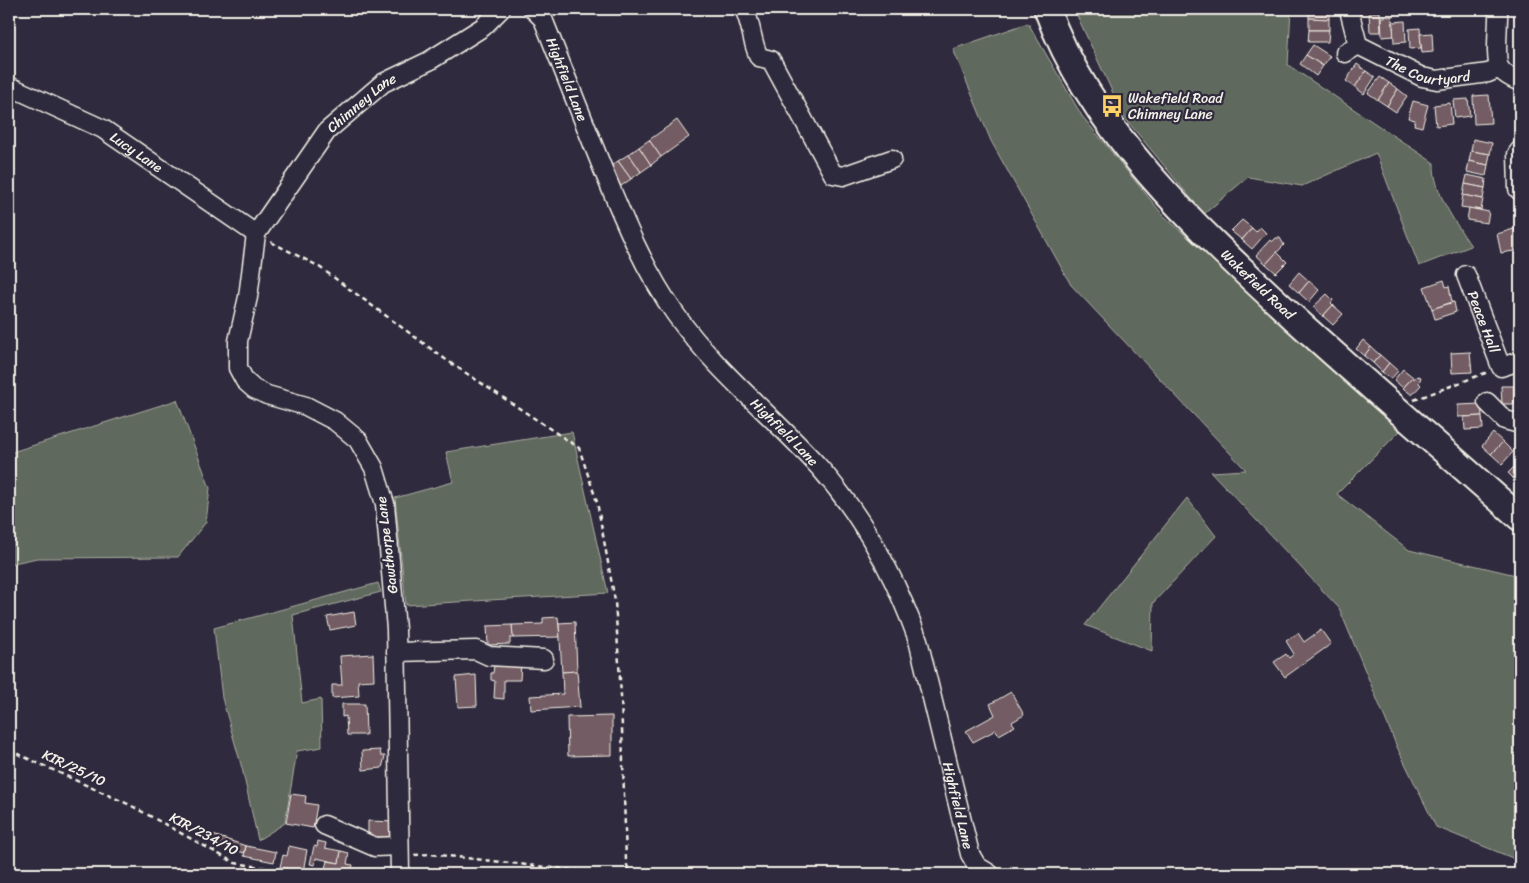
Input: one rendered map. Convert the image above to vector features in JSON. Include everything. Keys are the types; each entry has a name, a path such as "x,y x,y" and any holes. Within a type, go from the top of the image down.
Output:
{"highway":[{"name":"Wakefield Road","path":"1047,9 1072,68 1095,104 1170,198 1239,268 1520,518"}],"street":[{"name":"Chimney Lane","path":"256,234 327,131 383,83 429,61 483,26 501,9"},
{"name":"Highfield Lane","path":"533,9 543,19 625,221 663,296 710,358 801,448 835,486 880,552 906,608 918,640 970,854 976,866 990,874"},
{"path":"744,9 750,21 752,44 759,57 771,60 833,174 843,176 892,159"},
{"path":"1498,9 1497,59 1500,68 1520,82"},
{"name":"The Courtyard","path":"1350,14 1351,49 1422,77 1437,80 1488,73 1500,68"},
{"name":"Lucy Lane","path":"9,86 104,129 256,234"},
{"path":"1520,150 1517,154 1518,189 1520,191"},
{"name":"Gawthorpe Lane","path":"256,234 248,298 238,341 238,368 245,380 254,389 267,395 306,406 335,421 358,440 374,468 385,504 396,652 400,874"},
{"name":"Peace Hall","path":"1466,275 1501,368"},
{"path":"1501,368 1520,361"},
{"path":"1487,402 1505,420 1519,423"},
{"path":"396,652 476,650 489,656 544,659"},
{"path":"324,825 375,848 400,851"}],"path":[{"path":"256,234 318,266 445,359 579,448 597,502 615,601 621,695 626,862 630,874"},
{"path":"1395,407 1501,368"},
{"name":"KIR/25/10","path":"9,750 130,805"},
{"name":"KIR/234/10","path":"130,805 235,863 303,874"},
{"path":"400,851 607,874"}],"green space":[{"path":"1074,9 1291,9 1288,65 1434,163 1437,185 1441,196 1471,246 1419,266 1376,153 1302,186 1248,177 1204,214 1124,117"},
{"path":"1028,23 1082,116 1163,215 1401,430 1337,494 1409,550 1520,576 1520,861 1436,827 1397,747 1339,608 1211,472 1246,470 1071,285 991,141 953,49"},
{"path":"177,400 210,488 206,522 178,557 37,558 9,564 9,453"},
{"path":"572,432 608,593 406,605 395,498 453,482 446,452"},
{"path":"1187,498 1216,536 1153,603 1152,651 1085,625"},
{"path":"378,583 381,592 293,615 302,703 321,699 322,747 297,751 285,823 258,840 242,768 222,698 214,628"}],"building":[{"path":"1309,9 1329,9 1329,19 1309,18"},
{"path":"1369,12 1380,12 1381,32 1370,32"},
{"path":"1392,16 1394,36 1382,37 1381,17"},
{"path":"1309,18 1329,19 1329,30 1309,30"},
{"path":"1405,21 1406,42 1394,43 1393,22"},
{"path":"1420,28 1421,48 1410,49 1409,29"},
{"path":"1309,30 1329,30 1328,42 1308,42"},
{"path":"1432,33 1433,52 1422,53 1420,34"},
{"path":"1313,45 1330,56 1323,66 1306,55"},
{"path":"1306,55 1323,66 1316,76 1300,64"},
{"path":"1357,64 1366,71 1355,87 1346,81"},
{"path":"1366,71 1375,77 1364,94 1355,87"},
{"path":"1380,77 1389,83 1378,100 1368,93"},
{"path":"1389,83 1398,89 1387,106 1378,100"},
{"path":"1398,89 1407,96 1396,112 1387,106"},
{"path":"1489,95 1491,123 1474,124 1473,96"},
{"path":"1468,99 1470,116 1455,118 1453,100"},
{"path":"1413,101 1428,105 1422,127 1414,125 1415,120 1408,118"},
{"path":"1450,103 1452,124 1436,126 1434,105"},
{"path":"677,120 689,137 661,157 649,140"},
{"path":"1473,139 1492,143 1490,154 1471,151"},
{"path":"649,140 661,157 651,165 639,147"},
{"path":"639,147 651,165 641,172 629,154"},
{"path":"1471,151 1490,154 1488,165 1469,161"},
{"path":"629,154 641,172 631,179 618,161"},
{"path":"618,161 631,179 621,186 608,168"},
{"path":"1469,161 1488,165 1486,176 1467,172"},
{"path":"1467,175 1486,179 1485,188 1465,184"},
{"path":"1465,184 1485,188 1483,199 1463,195"},
{"path":"1463,195 1483,199 1481,210 1461,207"},
{"path":"1469,208 1489,212 1487,223 1467,220"},
{"path":"1242,220 1252,228 1242,240 1231,231"},
{"path":"1260,227 1266,233 1252,249 1242,240 1252,228 1256,232"},
{"path":"1517,228 1520,250 1501,253 1497,234"},
{"path":"1276,238 1280,238 1284,245 1266,264 1256,255 1270,240 1272,242"},
{"path":"1277,252 1287,262 1276,273 1266,264"},
{"path":"1299,272 1309,281 1299,293 1289,284"},
{"path":"1444,280 1446,287 1449,286 1452,302 1432,309 1424,287"},
{"path":"1309,281 1319,290 1309,302 1299,293"},
{"path":"1327,294 1333,300 1331,303 1333,305 1323,316 1313,307"},
{"path":"1454,302 1456,312 1435,319 1432,309"},
{"path":"1333,305 1343,314 1333,325 1323,316"},
{"path":"1363,340 1371,347 1364,356 1356,349"},
{"path":"1371,347 1380,355 1373,363 1364,356"},
{"path":"1470,352 1472,372 1452,373 1451,353"},
{"path":"1380,355 1389,363 1382,372 1373,363"},
{"path":"1389,363 1398,371 1391,379 1382,372"},
{"path":"1403,369 1413,377 1403,388 1394,380"},
{"path":"1417,376 1421,377 1419,383 1421,385 1412,395 1403,388 1413,377 1414,379"},
{"path":"1501,386 1514,386 1514,404 1502,404"},
{"path":"1514,386 1520,386 1520,403 1514,404"},
{"path":"1481,404 1482,416 1458,417 1458,405"},
{"path":"1482,416 1483,429 1465,430 1464,417"},
{"path":"1493,433 1503,442 1491,454 1482,446"},
{"path":"1503,442 1513,452 1502,464 1491,454"},
{"path":"1520,461 1520,479 1517,482 1508,473"},
{"path":"354,612 356,625 330,630 327,617"},
{"path":"558,617 560,637 513,638 512,625 543,624 543,618"},
{"path":"575,622 577,671 562,672 559,623"},
{"path":"512,625 513,638 510,638 510,644 488,645 487,626"},
{"path":"1321,630 1331,644 1285,677 1274,662 1286,654 1289,658 1294,654 1286,641 1298,633 1304,642"},
{"path":"373,654 374,680 358,681 359,696 332,698 332,685 342,685 340,656"},
{"path":"505,661 521,662 520,680 504,680 504,699 494,698 495,681 491,680 491,673 493,673 494,666 505,666"},
{"path":"577,671 580,707 531,710 530,696 563,694 562,672"},
{"path":"476,675 477,706 458,707 456,677"},
{"path":"1011,692 1024,715 1012,722 1015,726 999,735 996,730 973,742 966,731 995,715 990,704"},
{"path":"342,704 365,704 366,735 347,735 346,716 342,717"},
{"path":"612,716 612,755 568,756 567,717"},
{"path":"380,750 381,756 385,756 382,768 363,770 362,751"},
{"path":"291,794 306,796 305,803 317,805 313,828 286,823"},
{"path":"368,821 396,822 395,837 368,837"},
{"path":"198,830 246,846 244,853 196,836"},
{"path":"318,841 326,843 325,848 341,851 339,863 316,858 315,865 310,864 314,846 317,847"},
{"path":"246,846 276,852 274,862 244,856"},
{"path":"289,846 307,850 303,872 280,867 283,855 287,856"},
{"path":"341,851 349,853 347,864 353,865 351,874 324,872 327,861 339,863"}],"place":[{"name":"Wakefield Road Chimney Lane","path":"1112,106"}]}
